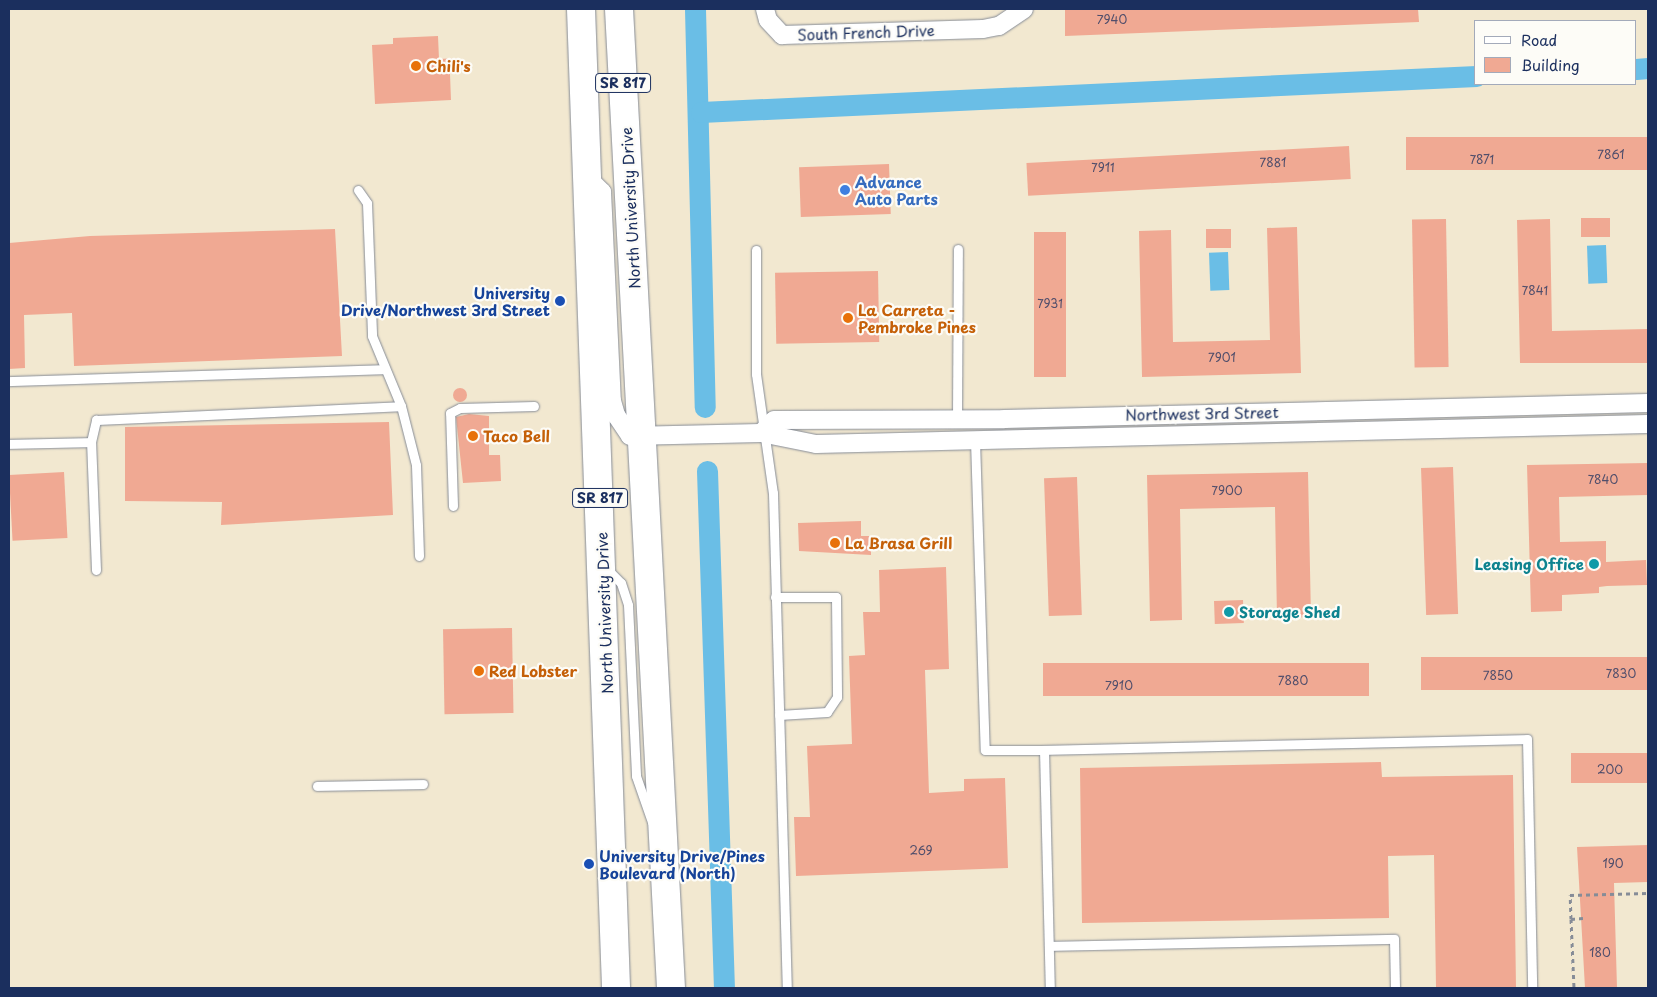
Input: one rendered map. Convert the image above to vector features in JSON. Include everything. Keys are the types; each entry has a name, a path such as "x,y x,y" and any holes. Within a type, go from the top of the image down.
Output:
{"main road":[{"name":"North University Drive","path":"581,9 616,988"},
{"name":"North University Drive","path":"619,9 671,988"}],"street":[{"name":"South French Drive","path":"765,9 782,35 983,28 999,26 1024,9"},
{"name":"North University Drive","path":"588,178 602,192 612,401 616,415 630,436 642,438"},
{"name":"Northwest 3rd Street","path":"761,433 774,420 957,419 1648,402"},
{"name":"Northwest 3rd Street","path":"642,438 761,433 816,444 1648,424"}],"lane":[{"path":"358,190 366,203 372,336 402,406 416,465 419,556"},
{"path":"957,419 958,249"},
{"path":"756,250 756,374 761,433 773,493 787,988"},
{"path":"9,381 385,369"},
{"path":"96,570 91,442 94,423 100,418 402,406"},
{"path":"453,506 450,413 460,408 534,406"},
{"path":"976,440 985,750 1527,738 1532,988"},
{"path":"9,444 91,442"},
{"path":"602,566 621,583 628,605 636,776 665,860"},
{"path":"776,596 836,597 837,697 827,712 779,715"},
{"path":"1044,750 1050,988"},
{"path":"317,786 423,784"},
{"path":"1049,946 1394,939 1395,988"}],"path":[{"path":"1574,988 1570,895 1648,893"},
{"path":"1571,919 1583,918"}],"water":[{"path":"1606,245 1607,283 1588,284 1587,246"},
{"path":"1228,252 1229,290 1210,291 1209,253"}],"building":[{"path":"1065,9 1418,9 1419,22 1065,36"},
{"name":"Chili's","path":"438,36 439,59 458,58 458,74 450,74 451,100 375,104 372,45 393,44 393,38"},
{"path":"1406,137 1648,137 1648,170 1406,170"},
{"path":"1349,146 1351,179 1028,196 1026,163"},
{"name":"Advance Auto Parts","path":"889,164 891,214 801,217 799,167"},
{"path":"1581,218 1610,218 1610,237 1581,237"},
{"path":"1446,219 1449,367 1415,368 1412,220"},
{"path":"1550,219 1552,331 1648,329 1648,363 1520,363 1517,220"},
{"path":"1297,227 1301,373 1142,377 1139,231 1171,230 1173,342 1270,340 1267,228"},
{"path":"335,229 342,356 74,366 72,313 24,315 25,368 9,369 9,243 90,236"},
{"path":"1206,229 1231,229 1231,248 1206,248"},
{"path":"1034,232 1066,232 1066,377 1034,377"},
{"path":"878,271 879,342 776,344 775,273"},
{"path":"457,388 463,388 467,395 463,402 457,402 453,398 453,392"},
{"name":"Taco Bell","path":"469,414 489,416 489,455 500,455 501,481 463,483 456,417"},
{"path":"389,422 393,515 221,525 222,502 125,501 125,427"},
{"path":"1648,463 1648,495 1559,497 1560,542 1606,541 1606,562 1646,560 1647,585 1607,586 1599,587 1599,593 1562,595 1562,611 1531,612 1527,465"},
{"path":"1453,467 1458,614 1426,615 1421,468"},
{"path":"64,472 67,538 13,541 9,475"},
{"path":"1308,472 1311,617 1277,618 1275,507 1180,509 1182,620 1150,621 1147,475"},
{"path":"1077,477 1082,615 1049,616 1044,478"},
{"name":"La Brasa Grill","path":"861,521 861,536 871,536 871,555 799,551 798,523"},
{"path":"946,567 949,669 925,670 929,793 964,791 964,779 1005,778 1008,868 796,876 794,817 810,817 807,746 852,744 849,656 865,655 863,612 880,612 879,570"},
{"name":"Storage Shed","path":"1243,600 1244,623 1215,624 1214,601"},
{"name":"Red Lobster","path":"512,628 513,713 444,714 443,629"},
{"path":"1421,657 1648,657 1648,690 1421,690"},
{"path":"1043,663 1369,663 1369,696 1043,696"},
{"path":"1571,753 1648,753 1648,783 1571,783"},
{"path":"1381,762 1382,777 1513,775 1516,988 1436,988 1434,855 1388,856 1389,918 1082,923 1080,768"},
{"path":"1648,845 1648,882 1614,883 1617,988 1585,988 1577,847"}],"waterway":[{"path":"695,9 705,407"},
{"path":"1637,69 1648,68"},
{"path":"701,112 1474,76"},
{"path":"707,471 724,988"}],"place":[{"name":"Chili's","path":"416,66"},
{"name":"Advance Auto Parts","path":"845,190"},
{"name":"University Drive/Northwest 3rd Street","path":"560,301"},
{"name":"La Carreta - Pembroke Pines","path":"848,318"},
{"name":"Taco Bell","path":"473,436"},
{"name":"La Brasa Grill","path":"835,543"},
{"name":"Leasing Office","path":"1594,564"},
{"name":"Storage Shed","path":"1229,612"},
{"name":"Red Lobster","path":"479,671"},
{"name":"University Drive/Pines Boulevard (North)","path":"589,864"}]}
